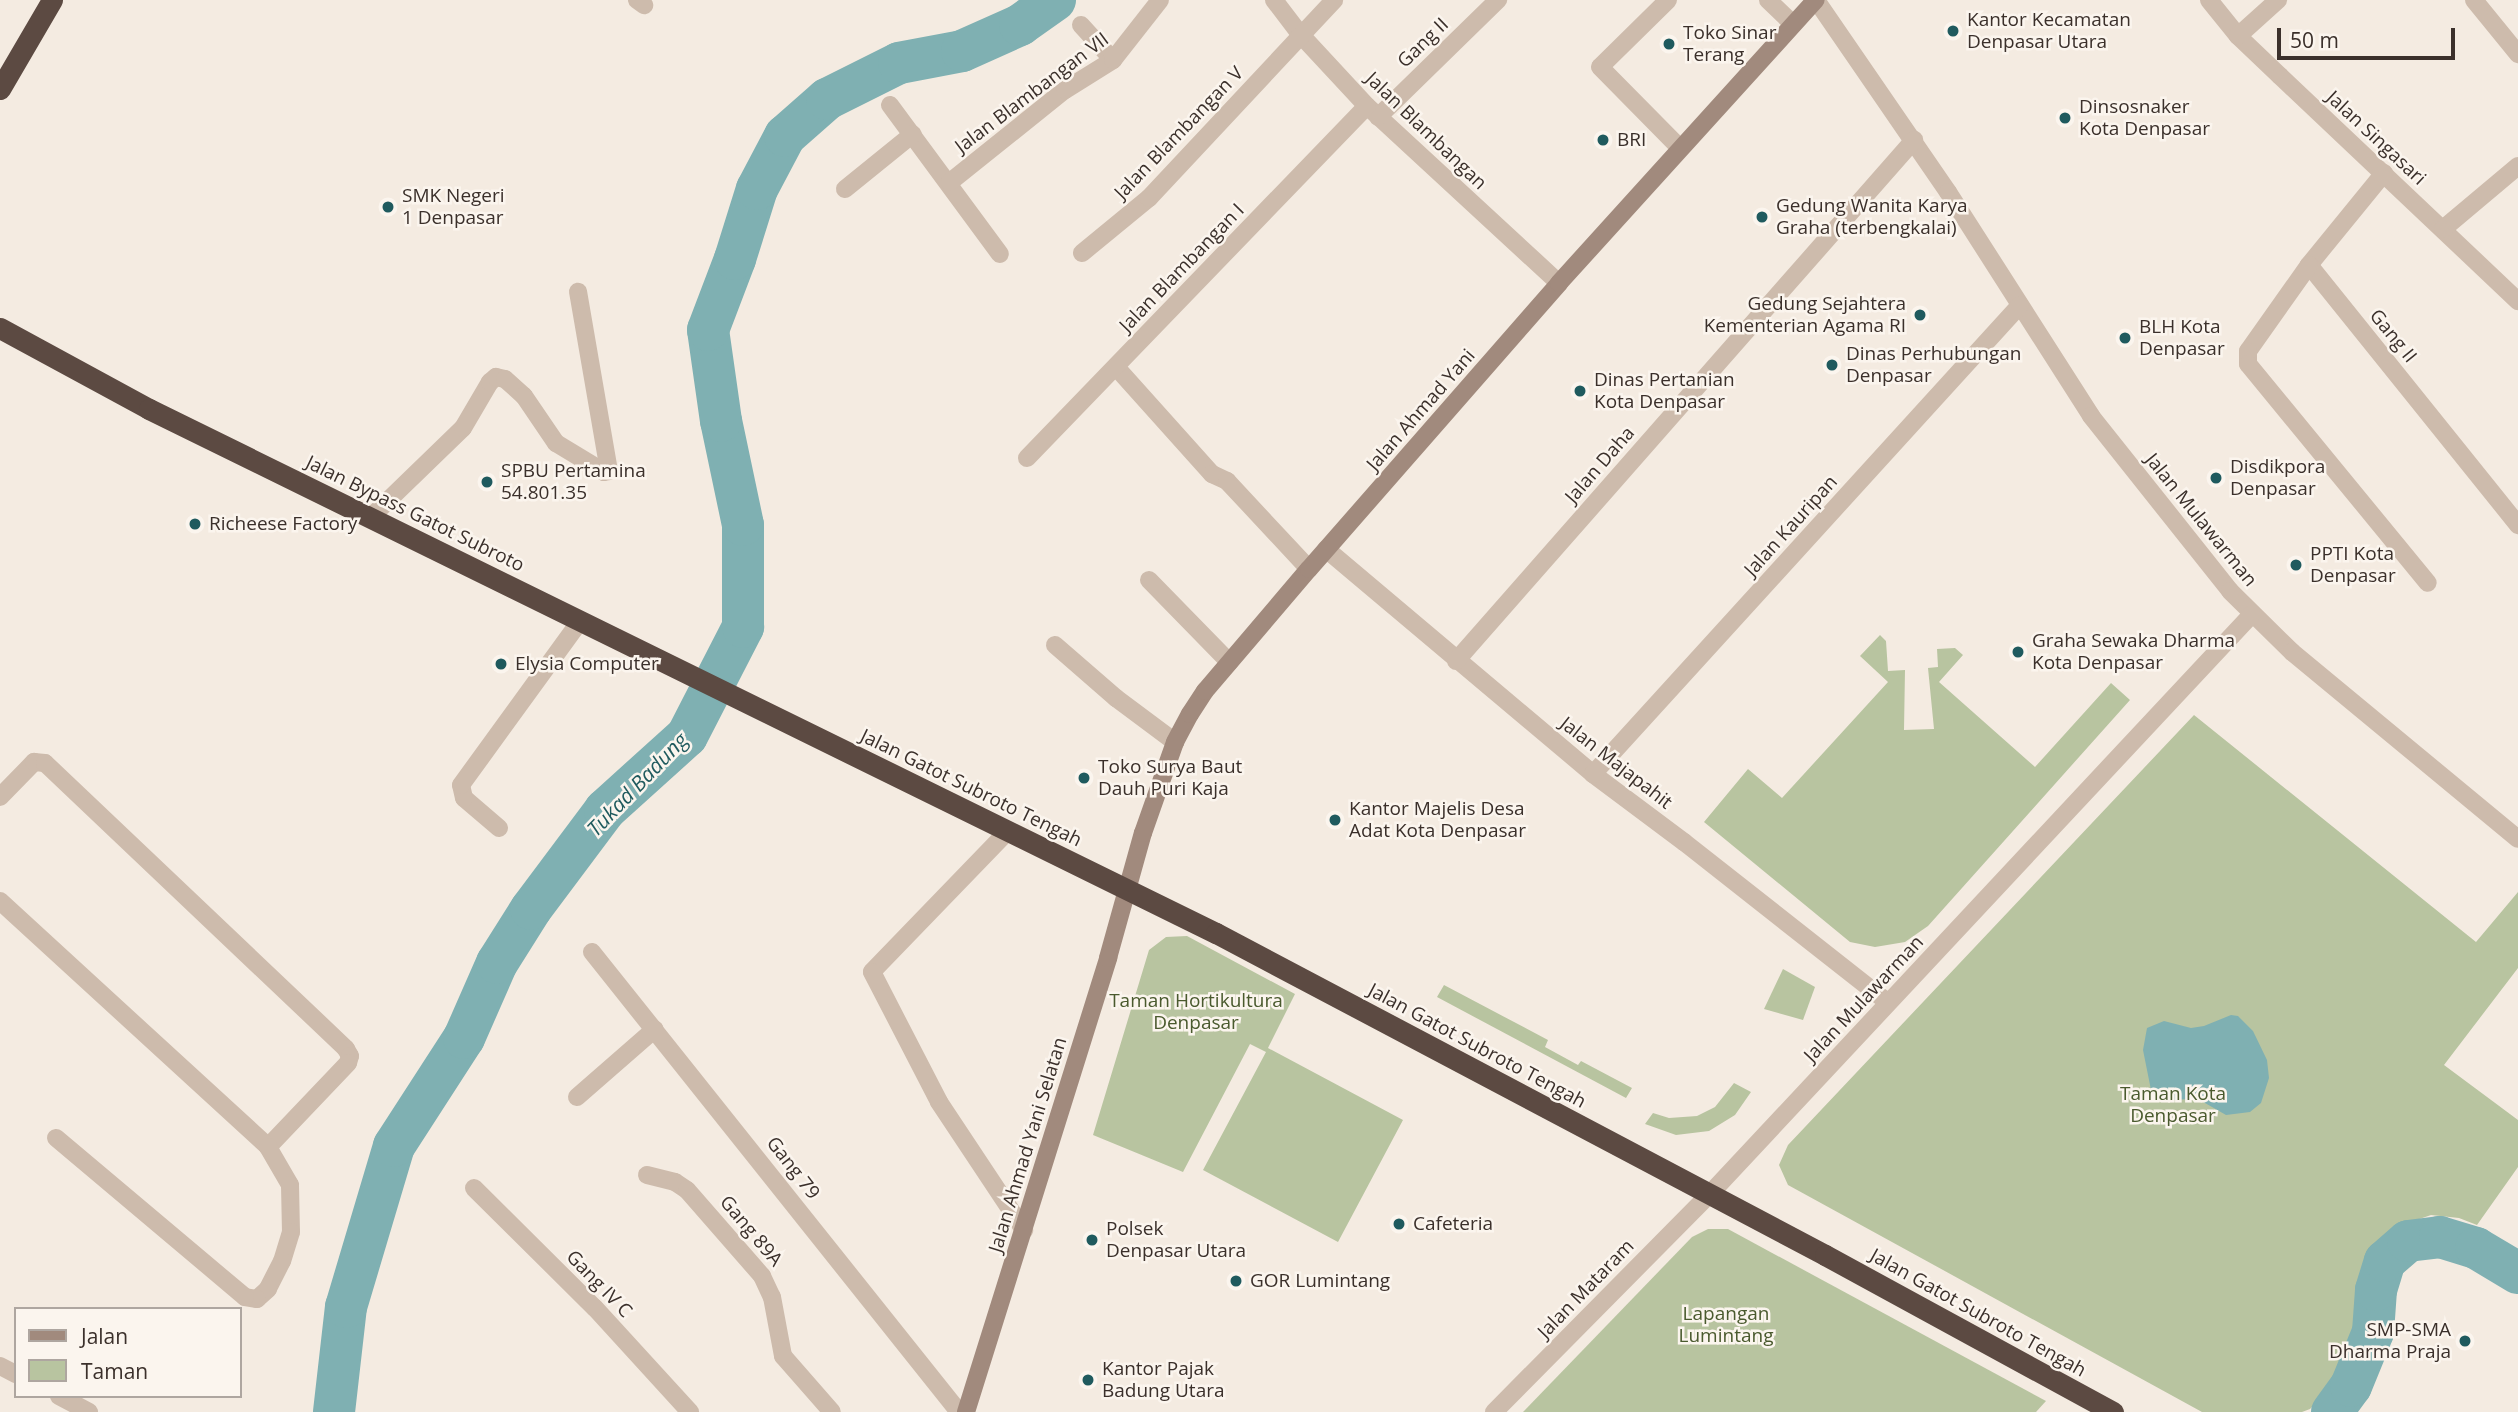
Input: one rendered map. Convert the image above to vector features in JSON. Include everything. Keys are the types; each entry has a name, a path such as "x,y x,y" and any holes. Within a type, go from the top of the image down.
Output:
{"highway":[{"path":"0,89 52,0"},
{"name":"Jalan Bypass Gatot Subroto","path":"0,328 149,409 812,736"},
{"name":"Jalan Gatot Subroto Tengah","path":"812,736 1264,958 1708,1196 1825,1255 2113,1412"}],"main road":[{"name":"Jalan Ahmad Yani","path":"1128,890 1143,833 1175,742 1190,713 1229,662 1559,283 1816,0"},
{"name":"Jalan Ahmad Yani Selatan","path":"966,1412 1128,890"}],"street":[{"name":"Jalan Blambangan VII","path":"950,182 1065,90 1113,60 1160,0"},
{"name":"Jalan Blambangan","path":"1275,0 1300,34 1372,111 1559,283"},
{"name":"Jalan Blambangan V","path":"1082,253 1149,198 1334,0"},
{"name":"Gang II","path":"1372,111 1498,0"},
{"path":"1668,0 1600,67 1680,148"},
{"path":"1768,0 1793,24"},
{"name":"Jalan Mulawarman","path":"1708,1196 1887,1002 2133,745 2252,614 2091,416 1913,140 1816,0"},
{"name":"Jalan Singasari","path":"2209,0 2238,36 2518,302"},
{"path":"2238,36 2278,0"},
{"path":"2474,0 2518,54"},
{"path":"1081,25 1113,60"},
{"path":"890,105 950,182 1000,254"},
{"name":"Jalan Blambangan I","path":"1027,458 1372,111"},
{"path":"845,189 913,134"},
{"name":"Jalan Daha","path":"1456,661 1913,140"},
{"path":"2443,229 2518,166"},
{"path":"2384,173 2309,265 2248,351 2248,364 2428,583"},
{"name":"Gang II","path":"2309,265 2518,525"},
{"path":"370,518 463,428 490,382 496,377 505,379 524,397 556,443 604,472 609,471 578,292"},
{"name":"Jalan Kauripan","path":"1593,775 2020,305"},
{"path":"1116,367 1212,474 1227,481 1309,569"},
{"name":"Jalan Majapahit","path":"1326,550 1593,775 1684,842 1887,1002"},
{"path":"1149,580 1229,662"},
{"path":"2252,614 2292,652 2518,839"},
{"path":"499,828 464,798 461,785 580,621"},
{"path":"1055,645 1116,698 1175,742"},
{"path":"0,797 34,762 45,763 346,1049 350,1056 348,1063 268,1147"},
{"path":"1006,832 872,972 939,1102 1024,1230"},
{"path":"0,901 268,1147 290,1185 291,1232 282,1261 268,1289 257,1299 251,1300 56,1138"},
{"name":"Gang 79","path":"592,952 959,1412"},
{"path":"577,1097 655,1029"},
{"name":"Gang 89A","path":"647,1175 675,1182 687,1190 762,1276 772,1297 783,1356 832,1412"},
{"name":"Gang IV C","path":"474,1188 595,1308 690,1412"},
{"name":"Jalan Mataram","path":"1494,1412 1708,1196"},
{"path":"63,1398 89,1412"}],"green space":[{"path":"1880,635 1886,641 1888,671 1905,670 1904,730 1934,729 1928,668 1938,667 1937,649 1955,648 1963,655 1939,682 2035,767 2111,683 2130,700 1928,926 1905,942 1875,947 1850,942 1704,822 1748,769 1782,798 1888,682 1860,656"},
{"name":"Taman Kota Denpasar","path":"2194,715 2476,942 2518,892 2518,968 2444,1065 2518,1120 2518,1167 2477,1225 2459,1218 2431,1215 2405,1224 2385,1240 2367,1274 2360,1305 2361,1324 2345,1372 2310,1409 2302,1412 2202,1412 1788,1185 1779,1165 1788,1145"},
{"name":"Taman Hortikultura Denpasar","path":"1187,936 1295,994 1268,1048 1403,1120 1338,1242 1203,1170 1266,1052 1250,1044 1183,1172 1093,1135 1149,950 1166,937"},
{"path":"1783,969 1815,987 1803,1020 1764,1009"},
{"path":"1444,985 1548,1040 1545,1047 1578,1065 1581,1061 1632,1088 1626,1098 1437,997"},
{"path":"1734,1083 1751,1092 1735,1115 1709,1131 1676,1135 1645,1124 1653,1113 1669,1118 1697,1116 1715,1107"},
{"name":"Lapangan Lumintang","path":"1708,1229 1728,1229 2046,1401 2036,1412 1523,1412 1692,1237"}],"water":[{"path":"2231,1015 2238,1016 2253,1031 2267,1060 2269,1078 2261,1103 2250,1112 2226,1115 2198,1099 2165,1100 2157,1096 2151,1090 2143,1050 2147,1028 2164,1021 2191,1028 2204,1026"}],"waterway":[{"name":"Tukad Badung","path":"334,1412 346,1307 394,1146 464,1038 497,963 531,909 605,810 687,736 743,627 743,525 721,421 708,330 735,259 757,189 785,136 827,99 899,63 962,51 1020,25 1055,0"},
{"path":"2332,1412 2351,1386 2373,1332 2376,1290 2385,1261 2408,1241 2440,1237 2476,1248 2518,1273"}],"place":[{"name":"Kantor Kecamatan Denpasar Utara","path":"1953,31"},
{"name":"Toko Sinar Terang","path":"1669,44"},
{"name":"Dinsosnaker Kota Denpasar","path":"2065,118"},
{"name":"BRI","path":"1603,140"},
{"name":"SMK Negeri 1 Denpasar","path":"388,207"},
{"name":"Gedung Wanita Karya Graha (terbengkalai)","path":"1762,217"},
{"name":"Gedung Sejahtera Kementerian Agama RI","path":"1920,315"},
{"name":"BLH Kota Denpasar","path":"2125,338"},
{"name":"Dinas Perhubungan Denpasar","path":"1832,365"},
{"name":"Dinas Pertanian Kota Denpasar","path":"1580,391"},
{"name":"Disdikpora Denpasar","path":"2216,478"},
{"name":"SPBU Pertamina 54.801.35","path":"487,482"},
{"name":"Richeese Factory","path":"195,524"},
{"name":"PPTI Kota Denpasar","path":"2296,565"},
{"name":"Graha Sewaka Dharma Kota Denpasar","path":"2018,652"},
{"name":"Elysia Computer","path":"501,664"},
{"name":"Toko Surya Baut Dauh Puri Kaja","path":"1084,778"},
{"name":"Kantor Majelis Desa Adat Kota Denpasar","path":"1335,820"},
{"name":"Cafeteria","path":"1399,1224"},
{"name":"Polsek Denpasar Utara","path":"1092,1240"},
{"name":"GOR Lumintang","path":"1236,1281"},
{"name":"SMP-SMA Dharma Praja","path":"2465,1341"},
{"name":"Kantor Pajak Badung Utara","path":"1088,1380"}]}
